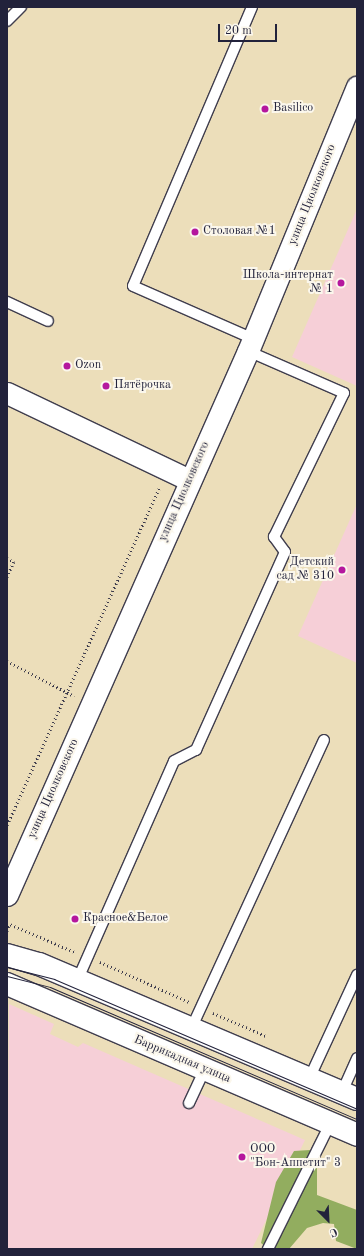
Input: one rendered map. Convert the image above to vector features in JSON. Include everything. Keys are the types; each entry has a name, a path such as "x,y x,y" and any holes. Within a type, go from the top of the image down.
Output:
{"street":[{"name":"улица Циолковского","path":"7,895 251,345 357,87"},
{"path":"7,393 190,480"},
{"path":"7,956 77,981 349,1095 330,1124"},
{"name":"Баррикадная улица","path":"7,984 357,1135"}],"lane":[{"path":"7,20 21,7"},
{"path":"77,981 174,761 196,750 285,552 274,537 344,393 133,286 252,7"},
{"path":"7,302 48,321"},
{"path":"191,1029 324,740"},
{"path":"309,1079 357,975"},
{"path":"349,1095 357,1058"},
{"path":"189,1103 205,1070"},
{"path":"268,1249 330,1124"}],"path":[{"path":"7,825 69,693 167,470"},
{"path":"7,558 14,562 7,578"},
{"path":"7,661 91,704"},
{"path":"7,931 8,923 16,927"}],"shaded area":[{"name":"Школа-интернат № 1","path":"357,209 357,386 292,357"},
{"name":"Детский сад № 310","path":"357,504 357,663 298,636"},
{"path":"9,1004 54,1024 50,1034 78,1047 83,1043 305,1140 252,1249 7,1249"}],"green space":[{"path":"310,1150 317,1169 317,1195 357,1210 357,1249 336,1241 334,1224 323,1223 307,1228 289,1249 268,1249 261,1243 276,1182 294,1151"}],"tram line":[{"path":"7,967 54,979 357,1109"},
{"path":"7,976 50,987 357,1119"}],"place":[{"name":"Basilico","path":"265,109"},
{"name":"Столовая №1","path":"195,232"},
{"name":"Школа-интернат № 1","path":"341,283"},
{"name":"Ozon","path":"67,366"},
{"name":"Пятёрочка","path":"106,386"},
{"name":"Детский сад № 310","path":"342,570"},
{"name":"Красное&Белое","path":"75,919"},
{"name":"ООО \"Бон-Аппетит\" 3","path":"242,1157"}]}
